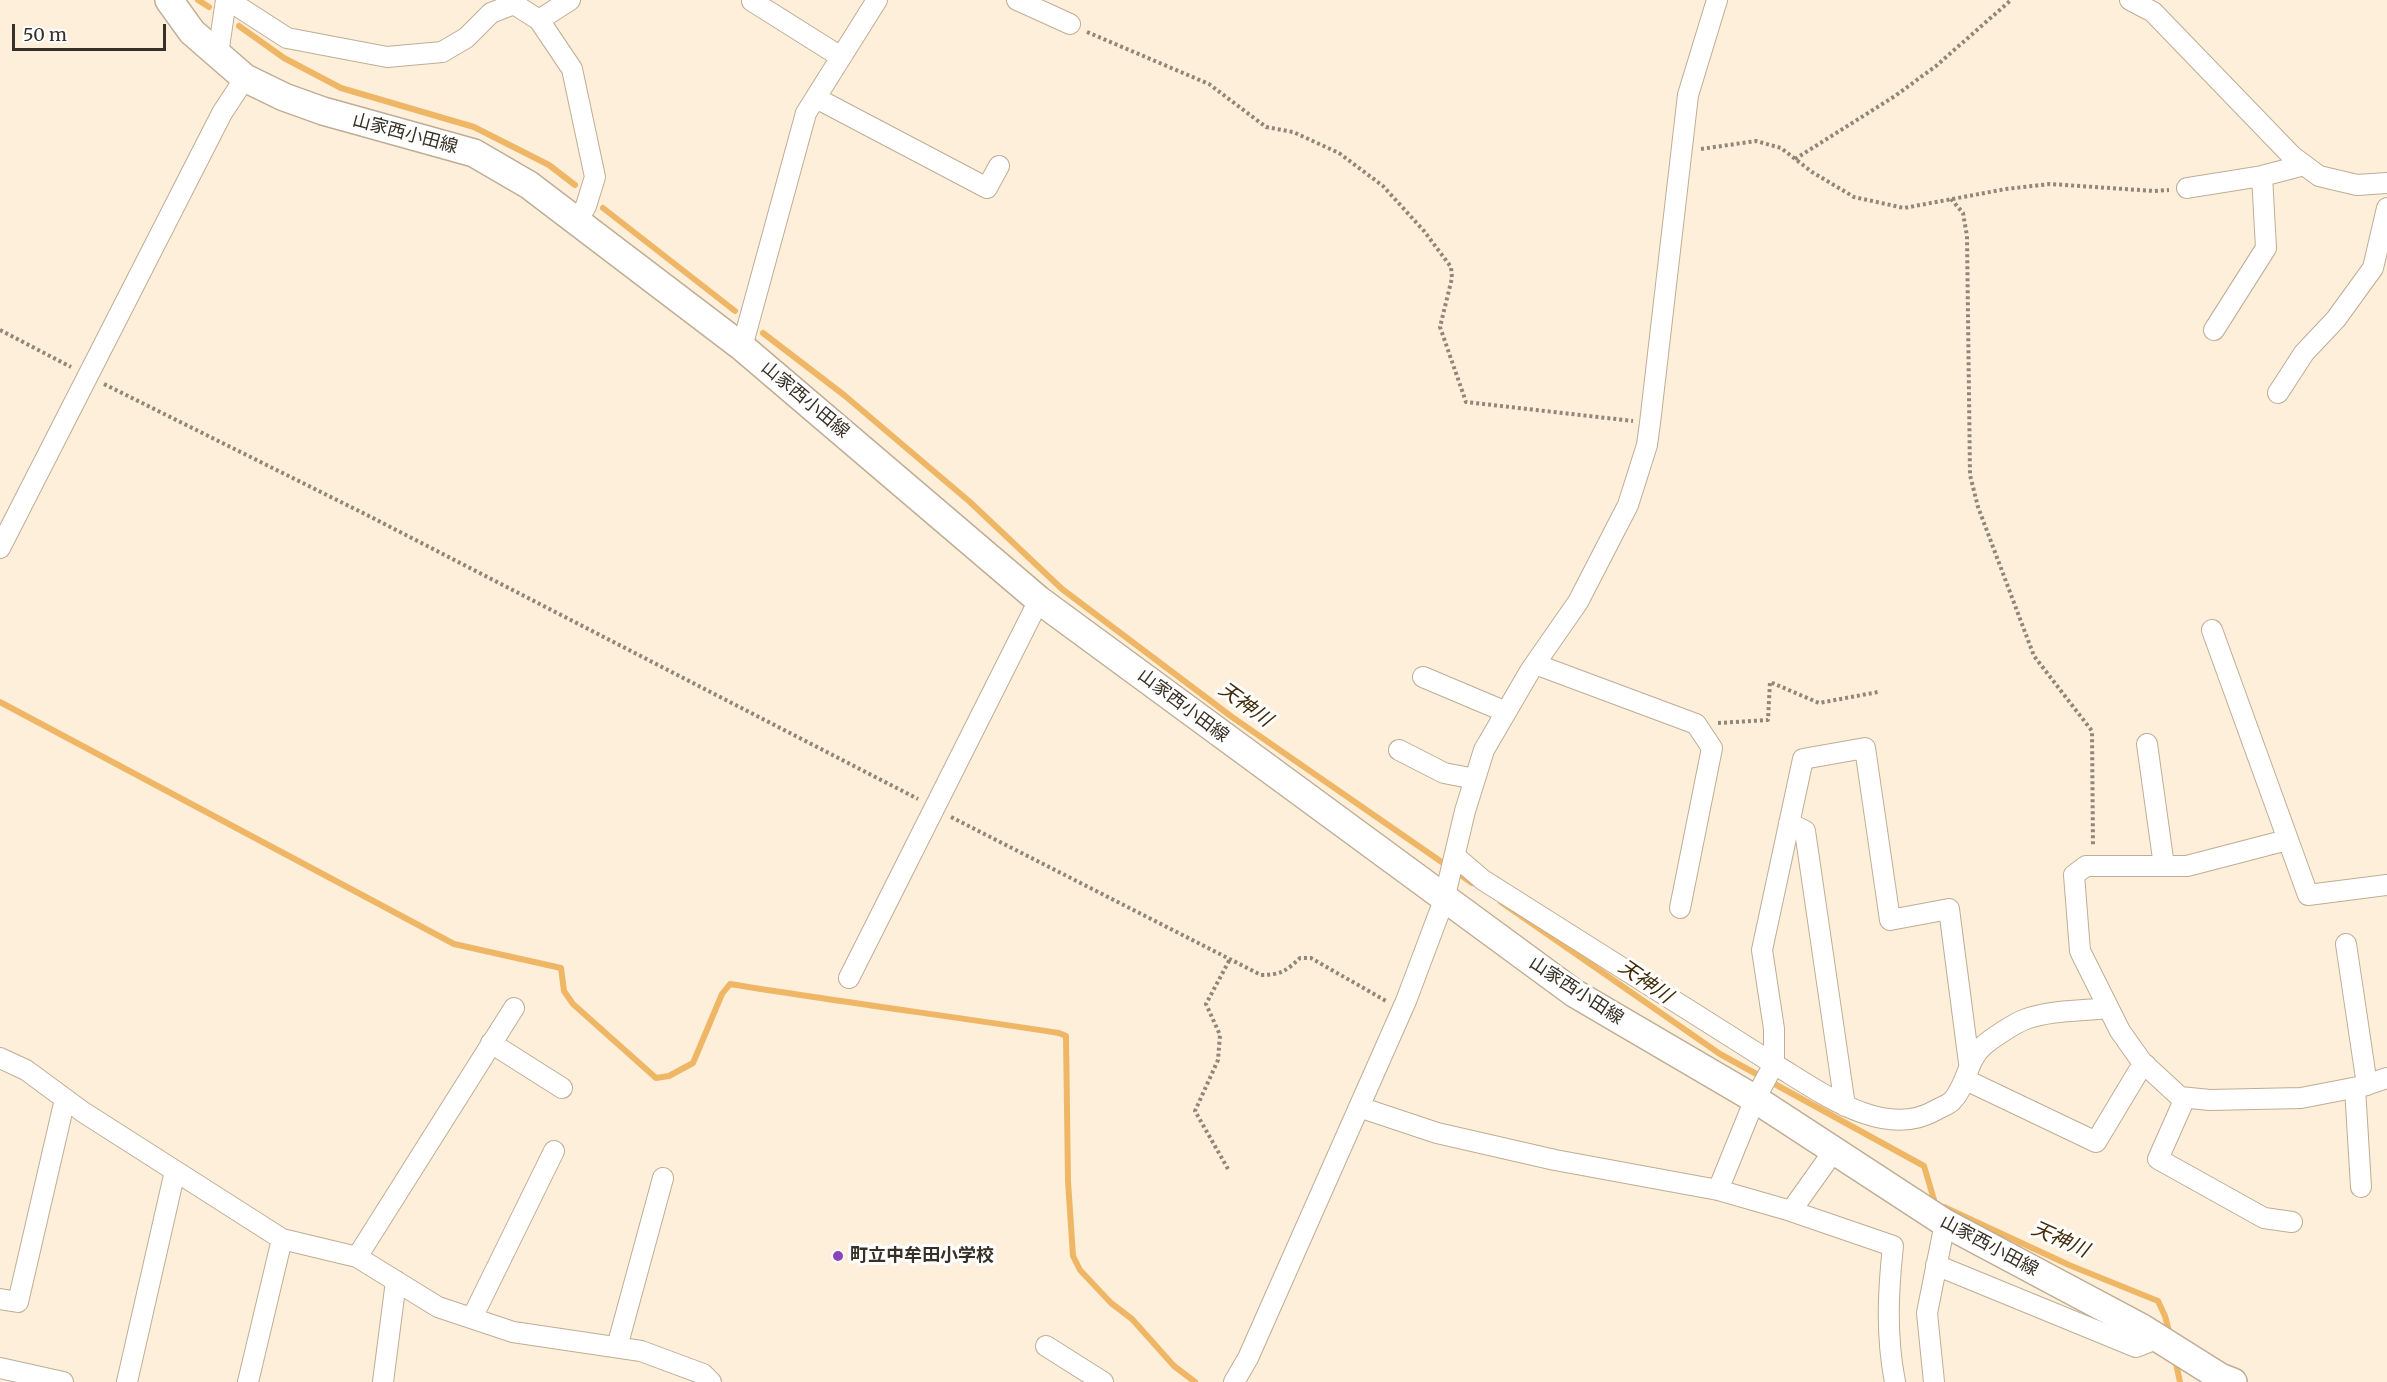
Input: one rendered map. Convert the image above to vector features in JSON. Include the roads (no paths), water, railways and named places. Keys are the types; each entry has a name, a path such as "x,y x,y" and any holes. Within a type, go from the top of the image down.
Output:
{"main road":[{"name":"山家西小田線","path":"169,0 192,32 245,78 284,97 323,111 474,153 529,185 742,346 1039,600 1444,900 1574,993 1755,1099 1945,1223 2159,1338 2220,1377 2233,1382"}],"street":[{"path":"218,54 227,0 287,38 387,57 442,52 466,38 491,13 513,2 539,20 572,69 595,177 586,206 578,220"},
{"path":"539,20 570,0"},
{"path":"742,346 806,113 877,0"},
{"path":"1017,0 1070,24"},
{"path":"1234,1382 1248,1358 1406,1001 1444,900 1474,779 1484,750 1535,664 1578,602 1628,505 1647,445 1688,95 1717,0"},
{"path":"2130,0 2156,6 2292,156 2319,176 2357,185 2387,183"},
{"path":"752,1 841,57"},
{"path":"0,548 222,114 245,78"},
{"path":"816,98 987,188 999,166"},
{"path":"2187,188 2262,176 2304,165"},
{"path":"2214,330 2266,248 2262,176"},
{"path":"2278,393 2304,353 2336,319 2373,268 2387,208"},
{"path":"849,978 1039,600"},
{"path":"2212,630 2308,895 2387,885"},
{"path":"1535,664 1696,724 1712,748 1680,908"},
{"path":"1424,677 1506,712"},
{"path":"2147,744 2164,866"},
{"path":"1718,1190 1755,1099 1774,1064 1774,1029 1762,950 1803,759 1865,748 1890,920 1949,909 1968,1072"},
{"path":"1400,750 1444,773 1474,779"},
{"path":"1789,823 1805,831 1845,1106"},
{"path":"2287,840 2187,866 2086,866 2074,875 2080,951 2120,1031 2146,1065 2180,1097 2210,1100 2301,1098 2361,1086 2387,1078"},
{"path":"1455,856 1483,880 1774,1064 1845,1106 1879,1119 1923,1118 1951,1101 1983,1047 2025,1019 2107,1008"},
{"path":"2346,944 2361,1086 2361,1187"},
{"path":"357,1257 514,1008"},
{"path":"491,1043 562,1088"},
{"path":"0,1058 26,1070 64,1099 282,1239 357,1257 438,1307 513,1332 641,1351 703,1374 711,1382"},
{"path":"1968,1072 2096,1142 2138,1072 2146,1065"},
{"path":"2185,1098 2158,1159 2264,1218 2292,1222"},
{"path":"0,1299 18,1302 64,1099"},
{"path":"1359,1107 1448,1135 1555,1160 1718,1190 1791,1211 1893,1246 1887,1301 1890,1357 1894,1382"},
{"path":"472,1318 554,1151"},
{"path":"1791,1211 1833,1152"},
{"path":"127,1382 175,1171"},
{"path":"617,1347 663,1178"},
{"path":"1934,1382 1930,1366 1927,1312 1945,1223"},
{"path":"248,1382 282,1239"},
{"path":"1936,1265 2136,1347 2159,1338"},
{"path":"383,1382 396,1281"},
{"path":"1046,1346 1102,1382"},
{"path":"0,1368 25,1378 63,1382"}],"waterway":[{"path":"198,0 209,7"},
{"path":"239,26 284,58 341,88 474,127 549,165 575,185"},
{"path":"603,208 735,311"},
{"name":"天神川","path":"763,333 844,395 970,502 1062,589 1232,717 1472,883"},
{"path":"0,702 454,944 561,968 564,991 573,1004 656,1078 669,1076 693,1063 722,994 730,984 1059,1033 1066,1036 1068,1181 1073,1256 1080,1270 1111,1303 1132,1319 1174,1366 1195,1382"},
{"name":"天神川","path":"1501,902 1720,1054 1924,1166 1935,1203"},
{"name":"天神川","path":"1944,1207 2069,1265 2158,1301 2170,1335"},
{"name":"天神川","path":"2175,1359 2180,1382"}],"place":[{"name":"町立中牟田小学校","path":"838,1256"}]}
